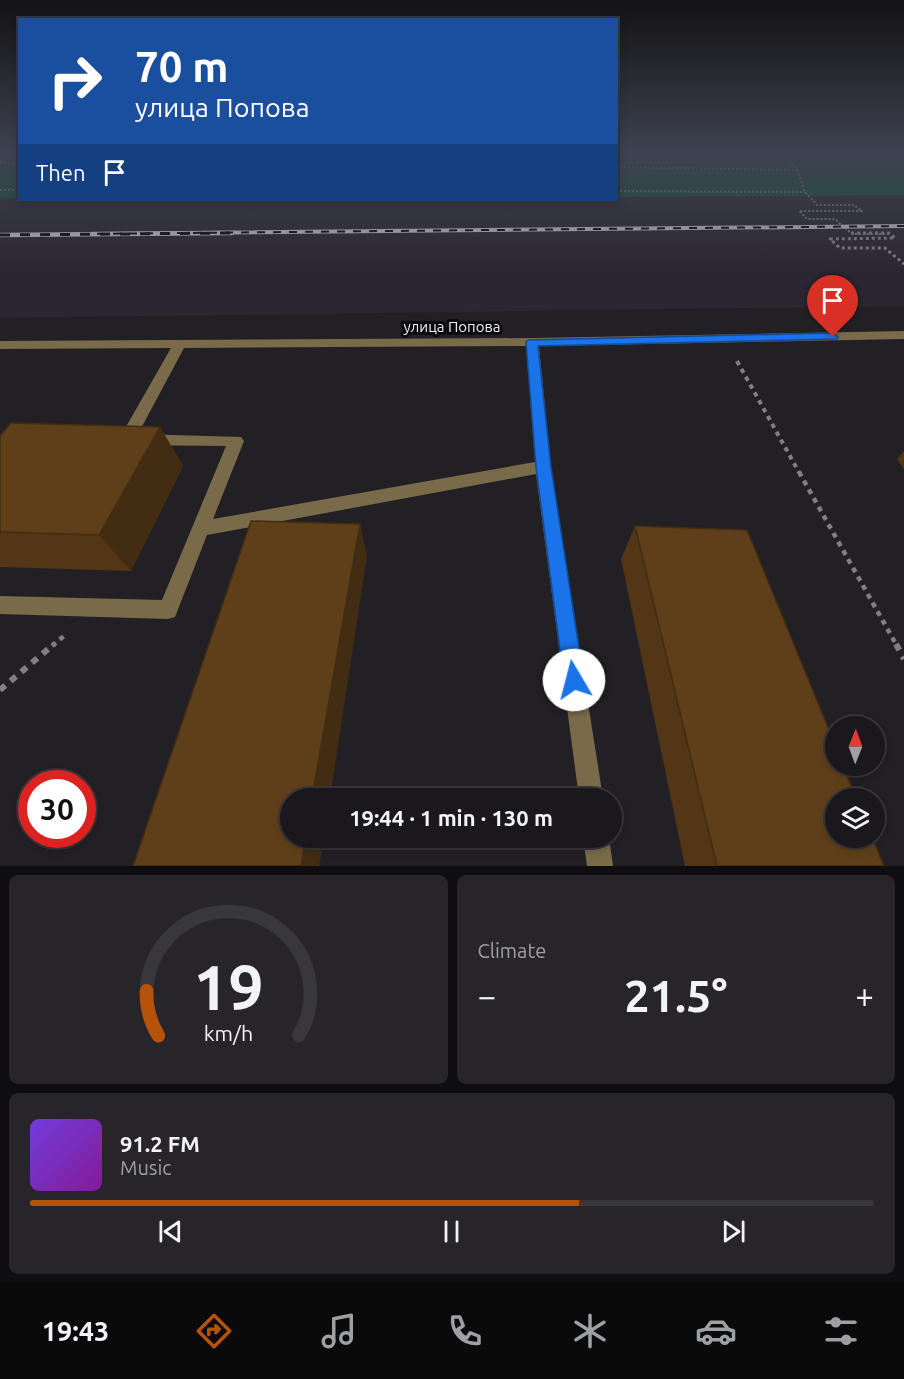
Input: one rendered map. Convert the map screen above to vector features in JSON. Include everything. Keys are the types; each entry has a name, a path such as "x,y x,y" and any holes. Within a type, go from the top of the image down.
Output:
{"street":[{"name":"улица Попова","path":"0,345 532,342 904,335"},
{"path":"532,342 543,467 590,788"},
{"path":"0,605 168,610 236,441 127,440 180,344"},
{"path":"200,529 543,467"},
{"path":"598,848 600,866"}],"path":[{"path":"805,192 817,205 854,205 862,211 799,211 807,219 834,219 852,234 890,233 895,238 830,238 840,248 885,248 904,264"},
{"path":"736,360 904,659"},
{"path":"0,690 98,608"}],"shaded area":[{"path":"904,195 904,306 0,318 0,198 18,198 18,201 618,201 618,197"}],"green space":[{"path":"0,192 18,192 18,198 0,198"},
{"path":"618,192 904,192 904,195 618,197"}],"building":[{"path":"11,423 160,427 99,535 0,532 0,436"},
{"path":"251,521 360,524 314,788 280,788 280,848 304,848 301,866 133,866"},
{"path":"635,526 747,530 825,720 825,776 847,776 852,788 825,788 825,848 877,848 884,866 717,866"}],"railway":[{"path":"81,234 904,226"},
{"path":"0,235 232,233"}],"route":[{"path":"574,680 543,467 532,342 833,337"}]}
